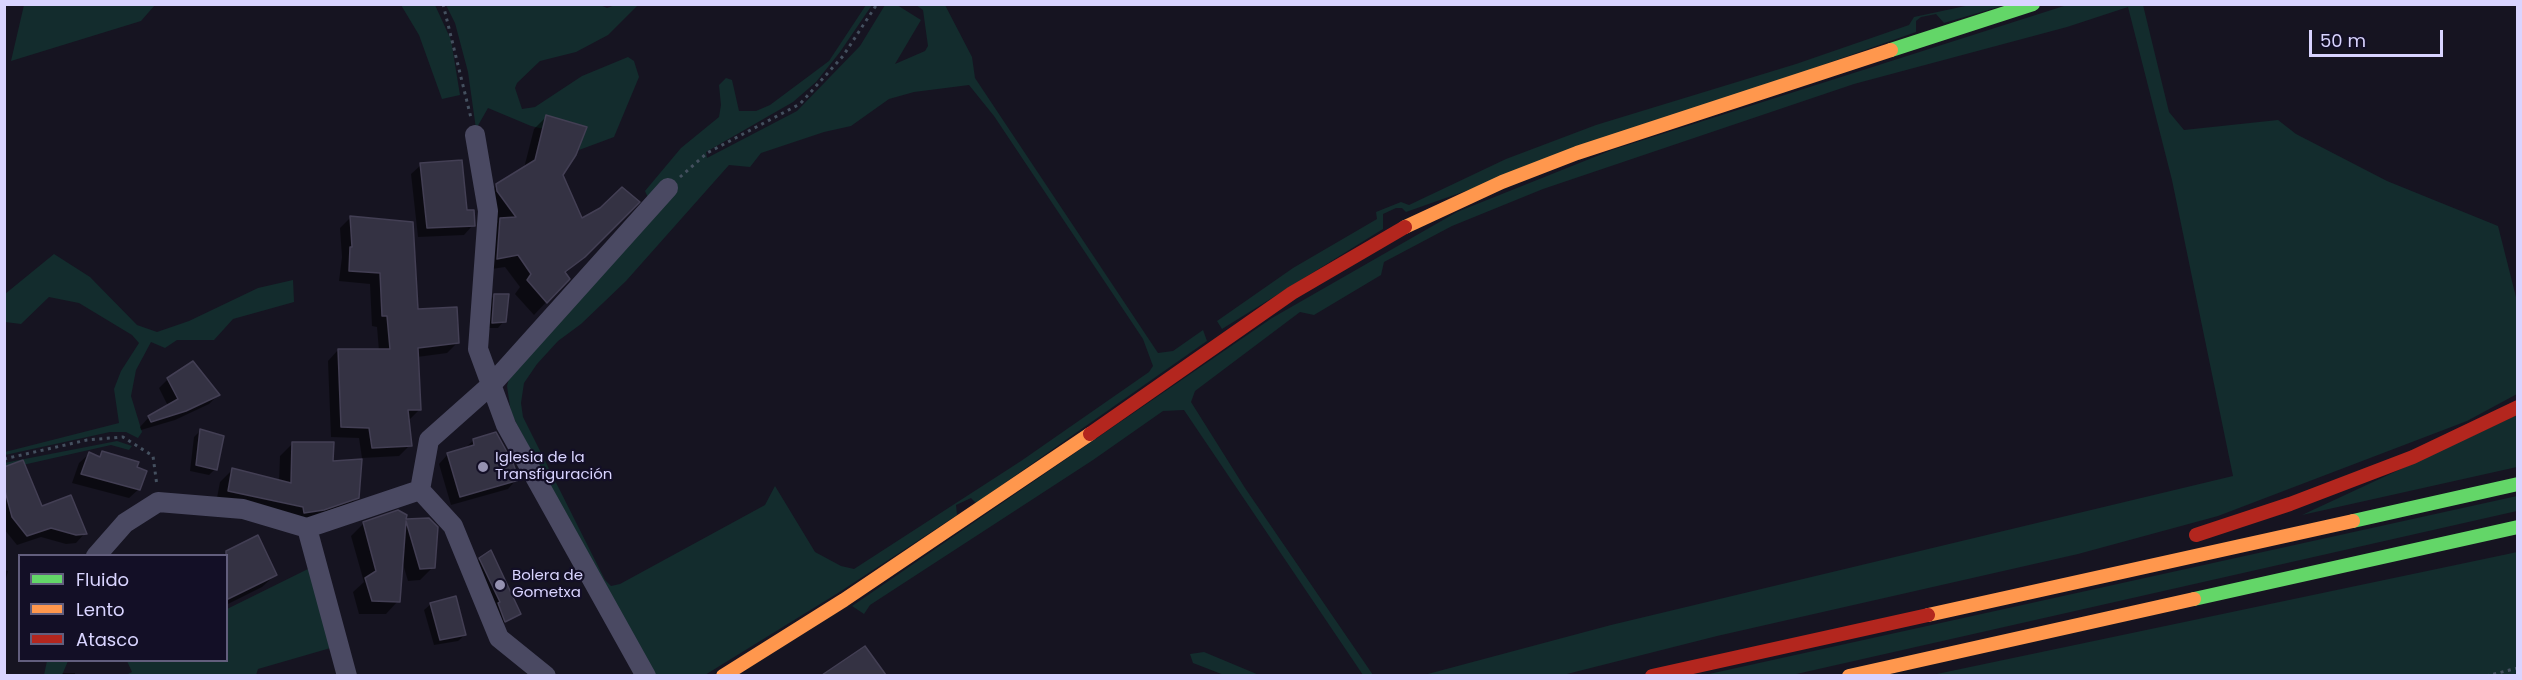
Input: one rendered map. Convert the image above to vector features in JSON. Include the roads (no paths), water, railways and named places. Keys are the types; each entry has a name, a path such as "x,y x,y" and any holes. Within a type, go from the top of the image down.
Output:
{"main road":[{"path":"723,675 844,600 997,499 1293,293 1410,224 1502,182 1576,153 2033,4"},
{"path":"2185,539 2290,504 2413,457 2517,407"},
{"path":"1652,675 2517,484"},
{"path":"1849,675 2439,547 2517,527"},
{"path":"2439,547 2517,539"},
{"path":"1915,617 2121,558"}],"street":[{"path":"475,135 488,211 478,350 506,425 646,675"},
{"path":"420,490 429,440 492,384 668,188"},
{"path":"97,554 125,523 159,502 243,509 307,528 420,490"},
{"path":"420,490 453,526 499,638 546,675"},
{"path":"307,528 347,675"}],"place":[{"name":"Iglesia de la Transfiguración","path":"483,467"},
{"name":"Bolera de Gometxa","path":"500,585"}]}
